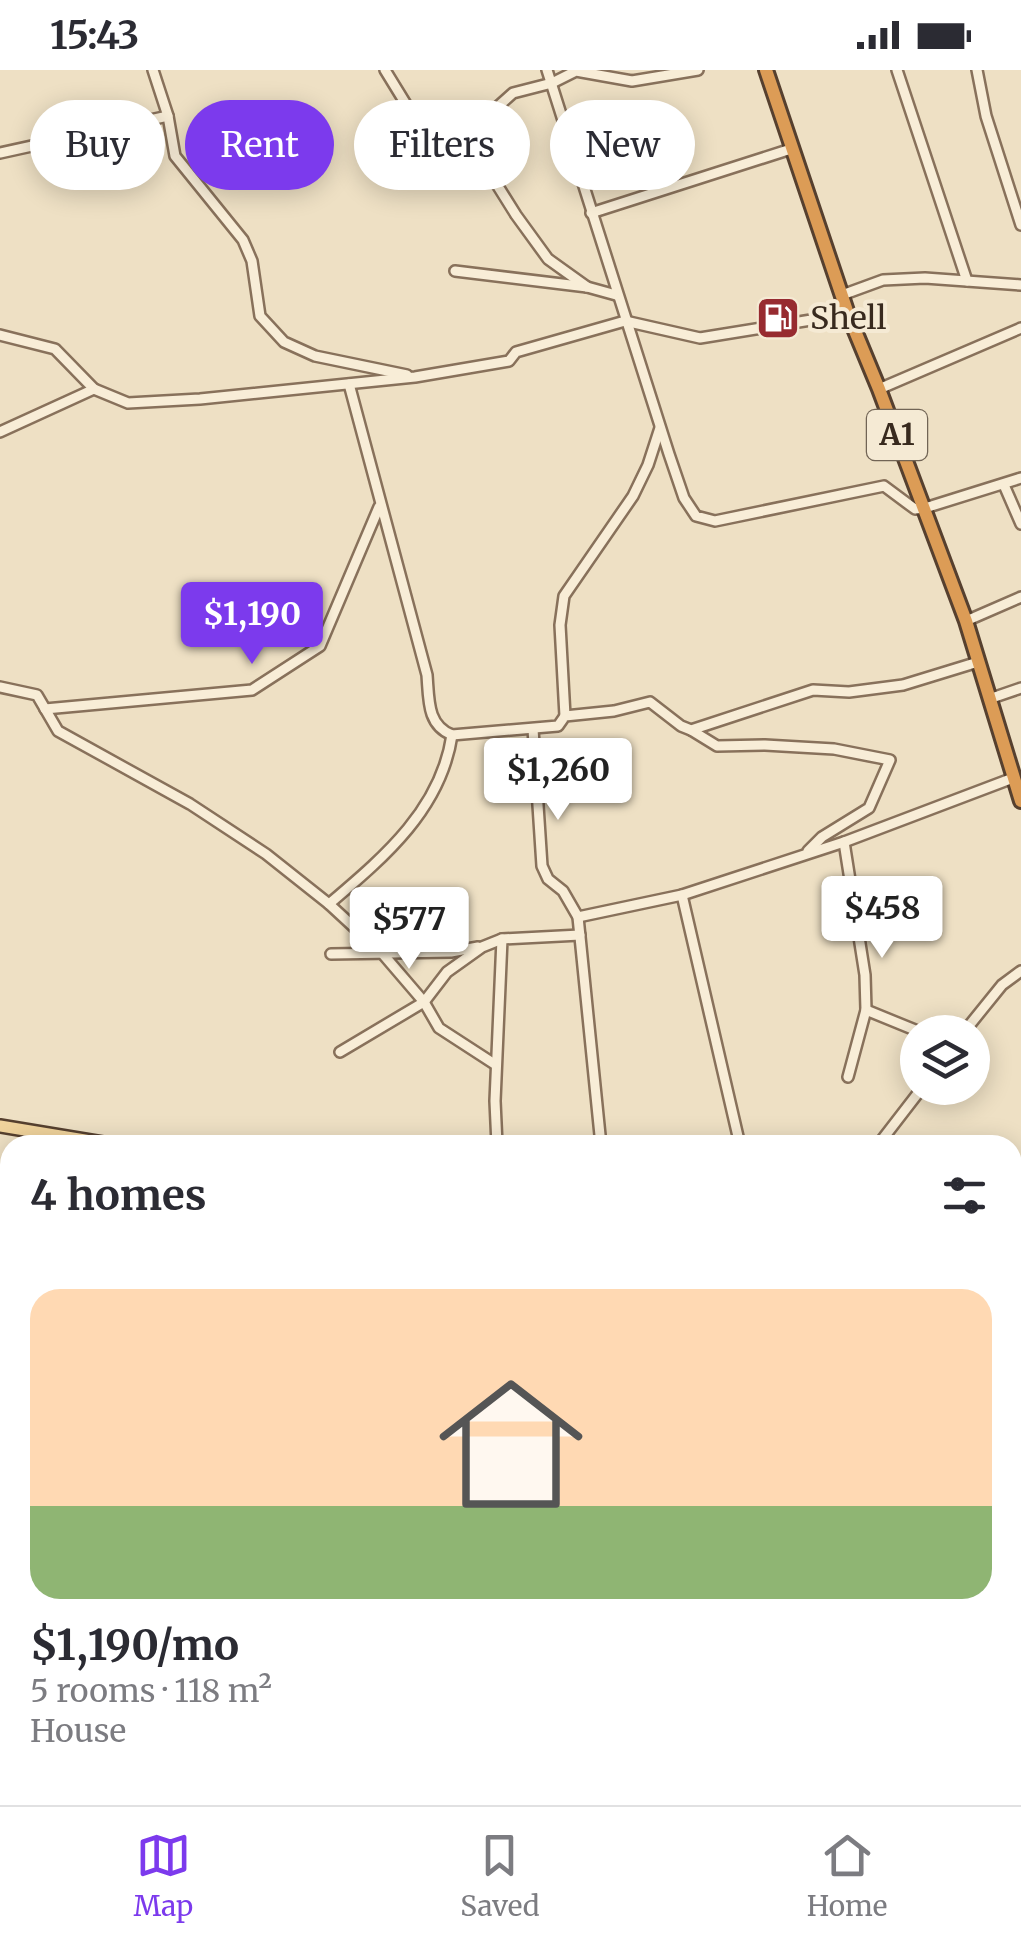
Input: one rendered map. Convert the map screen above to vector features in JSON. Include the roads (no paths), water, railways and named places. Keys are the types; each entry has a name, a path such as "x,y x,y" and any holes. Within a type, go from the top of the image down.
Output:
{"highway":[{"name":"A1","path":"766,70 848,314 966,621 1021,801"}],"main road":[{"path":"0,1126 61,1135"}],"street":[{"path":"153,70 168,116 175,156 242,240 252,262 260,316 284,342 315,356 415,377"},
{"path":"385,70 403,100"},
{"path":"547,70 684,498 696,516 716,521 884,486 915,508 925,508 1021,478"},
{"path":"505,100 513,93 576,71 632,81 698,70"},
{"path":"897,70 967,281"},
{"path":"977,70 986,116 1021,224"},
{"path":"0,153 168,116"},
{"path":"591,213 791,149"},
{"path":"501,190 548,259 587,287"},
{"path":"455,271 616,294"},
{"path":"842,295 883,280 1021,285"},
{"path":"0,335 54,349 94,390 128,403 415,377 509,361 516,352 626,321 700,338 848,314"},
{"path":"880,389 1021,328"},
{"path":"350,384 427,675 432,716 439,730 452,736 558,726 565,716 560,625 564,596 633,496 661,426"},
{"path":"0,432 94,390"},
{"path":"1004,485 1021,524"},
{"path":"45,709 252,690 320,646 380,504"},
{"path":"966,621 1021,598"},
{"path":"691,730 813,690 849,692 902,685 978,662"},
{"path":"0,687 37,696 58,730 205,814 266,854 382,953 424,1002 439,1028 496,1065"},
{"path":"990,699 1021,688"},
{"path":"565,716 614,711 650,702 681,726 717,746 834,749 890,760 869,808 802,856"},
{"path":"533,728 542,866 548,878 564,891 578,917 600,1135"},
{"path":"329,904 397,845 424,808 448,760 452,736"},
{"path":"578,917 682,895 844,842 1012,778"},
{"path":"844,842 866,975 866,1010 848,1077"},
{"path":"682,895 738,1135"},
{"path":"331,954 450,952 502,940 580,935"},
{"path":"497,1135 502,940"},
{"path":"340,1052 424,1002 446,972 482,946"},
{"path":"978,1015 1002,985 1021,971"},
{"path":"866,1010 900,1024"},
{"path":"886,1135 909,1105"},
{"path":"22,1128 23,1135"}],"place":[{"name":"Shell","path":"778,318"}]}
